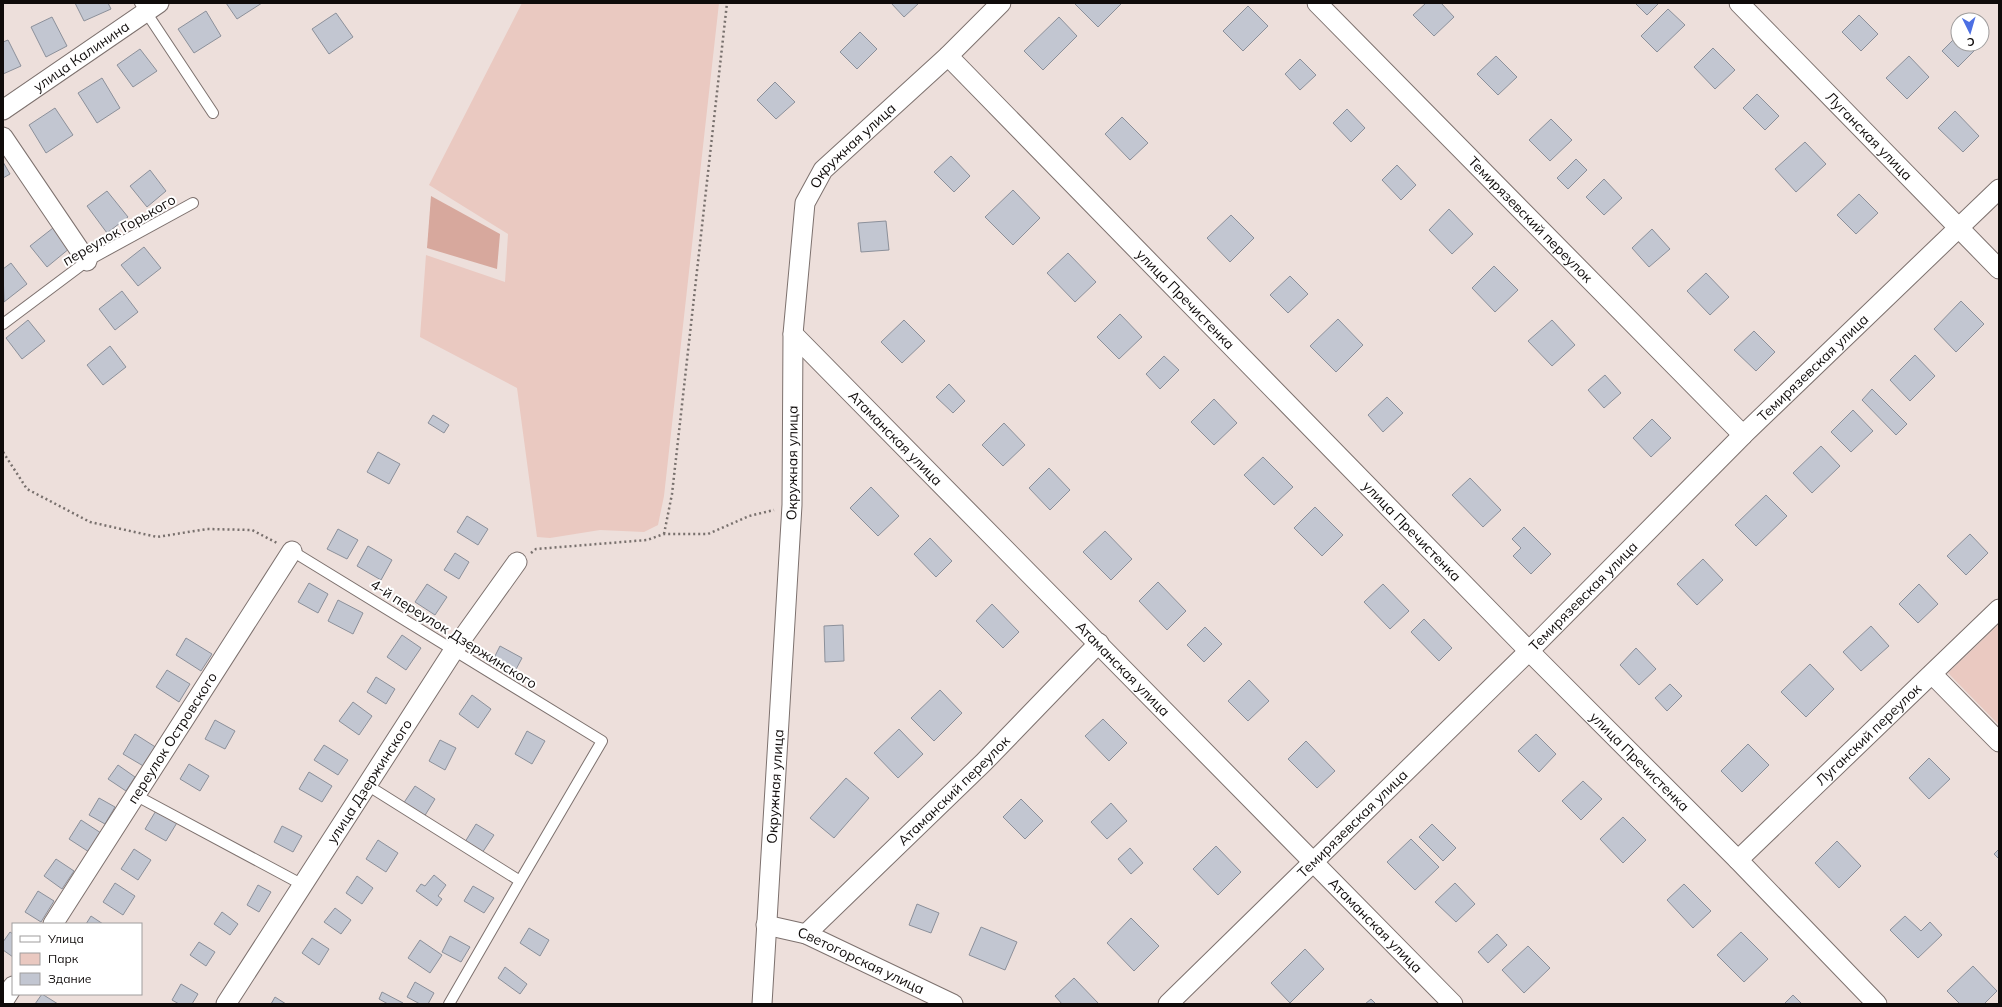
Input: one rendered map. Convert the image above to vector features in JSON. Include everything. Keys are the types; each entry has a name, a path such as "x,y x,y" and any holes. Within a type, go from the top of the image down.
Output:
{"street":[{"name":"Окружная улица","path":"762,1004 792,505 794,334 805,203 823,170 948,56 1001,3"},
{"name":"Темирязевский переулок","path":"1317,3 1743,435"},
{"name":"Луганская улица","path":"1739,3 1999,269"},
{"name":"улица Калинина","path":"3,110 148,6"},
{"name":"улица Пречистенка","path":"948,56 1529,651 1738,860 1878,1004"},
{"path":"3,137 87,261"},
{"name":"Темирязевская улица","path":"1168,1004 1529,651 1743,435 1999,189"},
{"name":"Атаманская улица","path":"794,334 1453,1004"},
{"name":"переулок Островского","path":"54,923 292,551"},
{"name":"улица Дзержинского","path":"227,1004 454,650 517,562"},
{"name":"Луганский переулок","path":"1738,860 1999,609"},
{"name":"Атаманский переулок","path":"806,934 984,762 1099,643"},
{"path":"1932,674 1999,742"},
{"name":"Светогорская улица","path":"766,925 806,934 953,1004"},
{"path":"3,1002 12,988"}],"lane":[{"path":"148,6 213,113"},
{"name":"переулок Горького","path":"3,324 87,261 193,203"},
{"name":"4-й переулок Дзержинского","path":"292,551 602,741 520,881"},
{"path":"367,785 520,881 449,1004"},
{"path":"135,795 303,885"}],"path":[{"path":"664,534 672,494 727,3"},
{"path":"3,452 26,489 90,522 157,537 207,529 252,530 292,551"},
{"path":"517,562 536,550 647,540 664,534 708,534 749,516 792,505"}],"green space":[{"path":"522,3 719,3 664,496 658,525 644,532 600,530 550,538 537,537 517,388 420,337 426,255 505,282 508,234 429,185"},
{"path":"1999,624 1999,725 1948,673"}],"shaded area":[{"path":"431,196 500,234 497,269 427,248"}],"building":[{"path":"75,3 108,3 111,9 84,21"},
{"path":"226,3 262,3 237,19"},
{"path":"891,3 919,3 904,17"},
{"path":"1074,3 1122,3 1098,27"},
{"path":"1426,3 1441,3 1454,17 1434,36 1413,15"},
{"path":"1635,3 1659,3 1647,15"},
{"path":"1248,6 1268,26 1243,51 1223,31"},
{"path":"1668,9 1685,25 1657,52 1641,36"},
{"path":"206,11 221,36 194,53 178,29"},
{"path":"336,13 353,37 329,54 312,29"},
{"path":"1859,15 1878,34 1861,51 1842,32"},
{"path":"52,17 67,46 46,57 31,27"},
{"path":"1059,17 1077,36 1043,70 1024,51"},
{"path":"860,32 877,49 857,69 840,52"},
{"path":"8,40 21,66 3,74 3,42"},
{"path":"1950,43 1950,52 1973,52 1958,67 1942,51"},
{"path":"1713,48 1735,70 1715,89 1694,67"},
{"path":"140,49 157,71 133,87 117,65"},
{"path":"1496,56 1517,77 1498,95 1477,74"},
{"path":"1909,56 1929,77 1907,99 1886,78"},
{"path":"1300,59 1316,75 1300,90 1285,74"},
{"path":"102,78 120,108 97,123 78,93"},
{"path":"775,82 795,102 776,119 757,100"},
{"path":"1757,94 1779,116 1765,130 1743,108"},
{"path":"55,108 73,135 46,153 29,125"},
{"path":"1347,109 1365,128 1351,142 1333,123"},
{"path":"1955,111 1979,136 1963,152 1938,128"},
{"path":"1122,117 1148,143 1130,160 1105,134"},
{"path":"1551,119 1572,140 1550,161 1529,140"},
{"path":"1805,142 1826,164 1796,192 1775,169"},
{"path":"951,156 970,176 954,192 934,172"},
{"path":"1576,159 1587,170 1568,189 1557,178"},
{"path":"3,162 10,174 3,178"},
{"path":"1397,165 1416,185 1401,200 1382,180"},
{"path":"150,170 166,191 147,207 130,186"},
{"path":"1604,179 1622,198 1604,215 1586,197"},
{"path":"1013,190 1040,218 1013,245 985,217"},
{"path":"107,191 128,217 107,233 87,206"},
{"path":"1859,194 1878,213 1856,234 1837,215"},
{"path":"1449,209 1473,234 1452,254 1429,230"},
{"path":"1231,215 1254,238 1230,262 1207,238"},
{"path":"886,221 889,250 861,252 858,223"},
{"path":"53,228 70,248 47,267 30,246"},
{"path":"1652,229 1670,249 1649,267 1632,248"},
{"path":"144,247 161,268 138,286 121,265"},
{"path":"1068,253 1096,282 1075,302 1047,273"},
{"path":"11,263 27,284 4,302 3,269"},
{"path":"1494,266 1518,290 1495,312 1472,288"},
{"path":"1706,273 1729,297 1710,315 1687,291"},
{"path":"1290,276 1308,294 1288,313 1270,295"},
{"path":"122,291 138,312 115,330 99,309"},
{"path":"1961,301 1984,324 1956,352 1934,329"},
{"path":"1120,314 1142,337 1119,359 1097,337"},
{"path":"1338,319 1363,345 1336,372 1310,346"},
{"path":"28,320 45,341 22,359 6,338"},
{"path":"904,320 925,341 902,363 881,342"},
{"path":"1552,320 1575,345 1552,366 1528,341"},
{"path":"1754,331 1775,352 1756,371 1734,350"},
{"path":"110,346 126,367 103,385 87,365"},
{"path":"1915,355 1935,376 1910,401 1890,380"},
{"path":"1164,356 1179,370 1160,389 1146,374"},
{"path":"1605,375 1621,393 1604,408 1588,390"},
{"path":"949,384 965,401 953,413 936,397"},
{"path":"1872,389 1907,424 1896,435 1862,400"},
{"path":"1387,397 1403,413 1383,432 1368,415"},
{"path":"1214,399 1237,423 1214,445 1191,422"},
{"path":"1853,410 1873,431 1851,452 1831,432"},
{"path":"433,415 449,425 444,433 428,423"},
{"path":"1652,419 1671,438 1651,457 1633,438"},
{"path":"1004,423 1025,445 1003,466 982,445"},
{"path":"1821,446 1840,466 1812,493 1793,473"},
{"path":"378,452 400,464 389,484 367,472"},
{"path":"1263,457 1293,487 1274,505 1244,475"},
{"path":"1049,468 1070,490 1050,510 1029,488"},
{"path":"1470,478 1501,510 1483,527 1452,495"},
{"path":"871,487 899,516 878,536 850,508"},
{"path":"1766,495 1787,516 1756,546 1735,525"},
{"path":"1315,507 1343,535 1322,556 1294,528"},
{"path":"467,516 488,529 478,545 457,532"},
{"path":"1524,527 1551,554 1531,574 1513,556 1521,548 1512,539"},
{"path":"338,529 358,540 347,559 327,549"},
{"path":"1105,531 1132,559 1111,580 1083,552"},
{"path":"1970,534 1988,553 1966,575 1947,556"},
{"path":"930,538 952,561 936,577 914,554"},
{"path":"368,546 392,560 381,580 357,566"},
{"path":"455,553 469,562 459,579 444,570"},
{"path":"1703,559 1723,580 1697,605 1677,584"},
{"path":"1158,582 1186,611 1167,630 1139,601"},
{"path":"309,583 328,594 318,613 298,602"},
{"path":"427,584 447,597 435,615 415,602"},
{"path":"1383,584 1409,611 1390,629 1364,602"},
{"path":"1919,584 1938,604 1918,623 1899,604"},
{"path":"338,600 363,613 353,634 328,621"},
{"path":"992,604 1019,632 1003,648 976,621"},
{"path":"1424,619 1452,648 1439,661 1411,632"},
{"path":"843,625 844,661 825,662 824,626"},
{"path":"1871,626 1889,646 1861,671 1843,652"},
{"path":"1205,627 1222,644 1204,662 1187,645"},
{"path":"402,635 421,648 406,670 387,657"},
{"path":"186,638 212,654 201,671 176,655"},
{"path":"500,646 522,658 513,675 491,664"},
{"path":"1636,648 1656,669 1639,685 1620,665"},
{"path":"1810,664 1834,689 1806,717 1781,692"},
{"path":"167,670 190,684 179,702 156,687"},
{"path":"376,677 395,689 386,704 367,692"},
{"path":"1249,680 1269,701 1248,721 1228,701"},
{"path":"1670,684 1682,696 1667,711 1655,698"},
{"path":"940,690 962,713 934,741 911,718"},
{"path":"472,695 491,709 478,728 459,714"},
{"path":"353,702 372,716 359,735 339,721"},
{"path":"1103,719 1127,743 1109,761 1085,736"},
{"path":"215,720 235,731 225,749 205,739"},
{"path":"899,729 923,754 898,778 874,753"},
{"path":"527,731 545,741 532,764 515,754"},
{"path":"135,734 157,748 145,767 123,754"},
{"path":"1536,734 1556,754 1539,772 1518,751"},
{"path":"440,740 456,748 445,770 429,761"},
{"path":"1306,741 1335,771 1317,788 1288,759"},
{"path":"1748,744 1769,765 1742,792 1721,771"},
{"path":"324,745 348,760 338,775 314,760"},
{"path":"1929,758 1950,779 1929,799 1909,778"},
{"path":"189,764 209,776 200,791 180,779"},
{"path":"118,765 135,777 126,791 108,779"},
{"path":"309,772 332,786 322,802 299,789"},
{"path":"846,778 869,798 834,838 810,818"},
{"path":"1583,781 1602,799 1581,820 1562,801"},
{"path":"415,786 435,799 424,817 403,804"},
{"path":"99,798 115,807 105,824 89,815"},
{"path":"1021,799 1043,821 1025,839 1003,817"},
{"path":"1111,803 1127,821 1107,839 1091,822"},
{"path":"157,809 178,821 166,841 145,829"},
{"path":"1623,817 1646,840 1623,863 1600,839"},
{"path":"81,820 101,833 89,852 69,839"},
{"path":"476,824 494,835 482,853 465,842"},
{"path":"1432,824 1456,848 1443,861 1419,837"},
{"path":"282,826 302,836 293,852 274,842"},
{"path":"1411,839 1439,867 1415,890 1387,862"},
{"path":"378,840 398,853 386,872 366,859"},
{"path":"1837,841 1861,866 1839,888 1815,863"},
{"path":"1216,846 1241,872 1218,895 1193,869"},
{"path":"1130,848 1143,863 1131,874 1118,859"},
{"path":"134,849 151,860 138,880 121,869"},
{"path":"1999,849 1999,859 1994,854"},
{"path":"56,859 74,871 62,889 44,876"},
{"path":"434,875 446,885 438,896 442,899 437,906 416,891 421,884 425,886"},
{"path":"357,876 373,888 362,904 346,893"},
{"path":"115,883 135,896 123,915 103,902"},
{"path":"1455,883 1475,904 1456,922 1435,902"},
{"path":"1684,884 1711,911 1693,928 1667,900"},
{"path":"258,885 271,892 259,912 247,905"},
{"path":"473,886 494,898 484,913 464,901"},
{"path":"38,891 54,901 41,922 25,912"},
{"path":"917,904 939,913 931,933 909,925"},
{"path":"335,908 351,920 341,934 324,922"},
{"path":"222,912 238,924 230,935 214,924"},
{"path":"91,916 102,923 87,923"},
{"path":"1905,916 1921,931 1930,922 1942,935 1918,958 1890,930"},
{"path":"1131,918 1159,946 1134,971 1107,943"},
{"path":"981,927 1017,942 1005,970 969,955"},
{"path":"529,928 549,940 540,956 520,943"},
{"path":"10,932 12,933 12,956 3,950 3,942"},
{"path":"1741,932 1768,959 1744,982 1717,955"},
{"path":"1497,934 1507,945 1488,963 1478,952"},
{"path":"450,936 470,947 461,962 442,952"},
{"path":"312,938 329,949 319,965 302,953"},
{"path":"420,940 442,955 430,973 408,958"},
{"path":"199,942 215,952 206,966 190,955"},
{"path":"1528,946 1550,968 1524,993 1502,970"},
{"path":"1305,949 1324,969 1290,1003 1271,983"},
{"path":"1973,966 1997,991 1985,1003 1987,1004 1960,1004 1947,991"},
{"path":"505,967 527,984 520,994 498,978"},
{"path":"1074,978 1099,1004 1062,1004 1055,996"},
{"path":"415,982 434,993 428,1004 420,1004 407,997"},
{"path":"181,984 198,994 192,1004 179,1004 172,1000"},
{"path":"382,992 403,1003 388,1004 379,999"},
{"path":"41,995 44,995 58,1004 35,1004"},
{"path":"1793,995 1802,1004 1784,1004"},
{"path":"275,997 286,1004 271,1004"},
{"path":"1371,999 1376,1004 1365,1004"}]}
